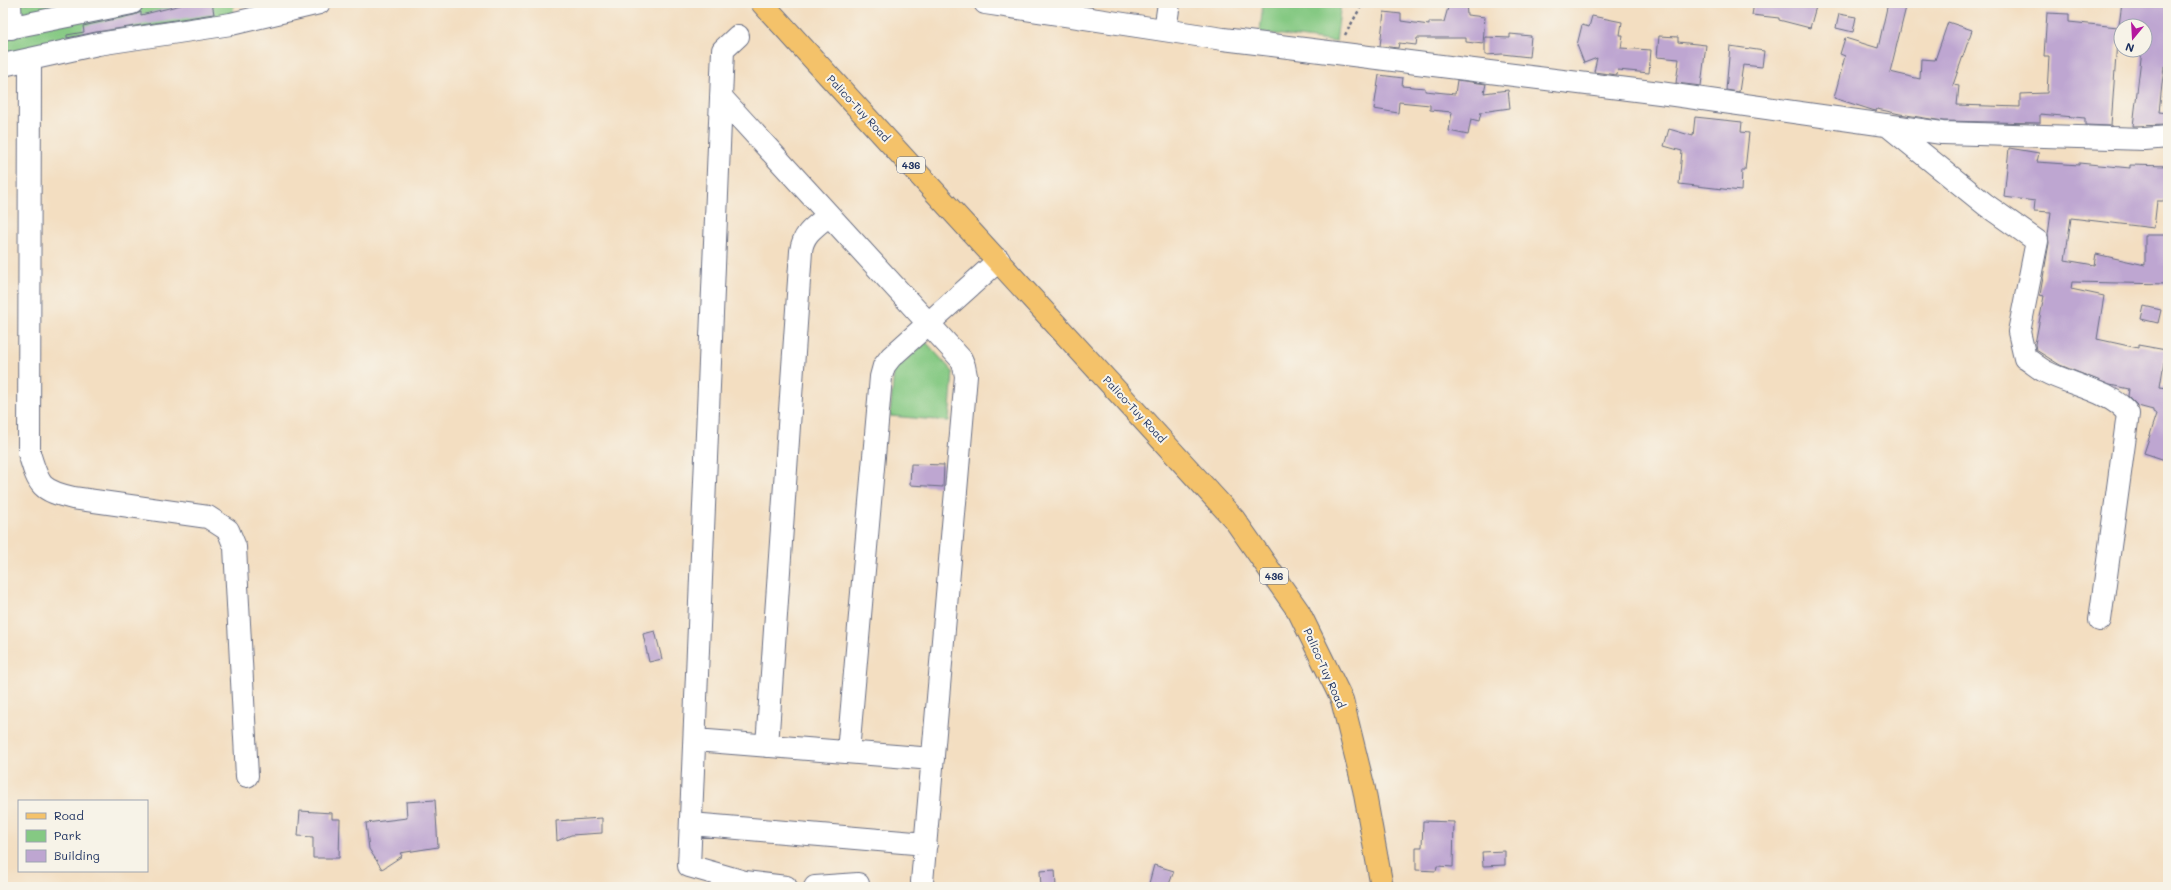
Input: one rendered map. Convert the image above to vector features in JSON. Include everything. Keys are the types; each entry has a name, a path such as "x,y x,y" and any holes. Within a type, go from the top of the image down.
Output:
{"main road":[{"name":"Palico-Tuy Road","path":"762,3 999,260 1234,519 1299,612 1342,700 1364,789 1382,885"}],"street":[{"path":"10,3 7,29 132,3"},
{"path":"3,65 98,44 231,24 319,3"},
{"path":"985,3 1165,30 1336,53 1660,93 1942,133 2145,139 2168,137"},
{"path":"1165,30 1169,3"},
{"path":"738,36 723,50 689,866 745,882 786,887"},
{"path":"30,59 29,453 39,483 54,494 208,517 228,530 235,547 247,776"},
{"path":"721,97 961,359 964,366 966,376 922,882"},
{"path":"1887,125 1986,205 2037,241 2019,332 2025,358 2046,372 2113,400 2125,408 2128,414 2100,620"},
{"path":"768,746 802,242 809,231 829,215"},
{"path":"848,752 881,377 884,366 891,357 999,260"},
{"path":"695,740 933,759"},
{"path":"691,824 926,844"},
{"path":"815,887 858,884"}],"path":[{"path":"1336,53 1363,3"}],"green space":[{"path":"3,3 233,3 234,17 3,63"},
{"path":"1263,3 1341,3 1336,42 1260,32"},
{"path":"926,342 953,372 949,421 890,416 894,371"}],"building":[{"path":"181,3 212,3 214,14 96,32 67,38 67,35 84,32 83,26 134,15 141,12 141,15 181,5"},
{"path":"1466,3 1467,15 1485,17 1483,44 1466,42 1466,38 1417,38 1416,45 1399,43 1398,48 1380,46 1384,12 1401,14 1401,21 1429,25 1429,22 1444,22 1449,4"},
{"path":"1754,3 1817,3 1810,28 1779,20 1779,18 1752,15"},
{"path":"1888,3 1907,3 1890,72 1920,79 1921,59 1935,60 1948,22 1972,30 1953,85 1959,86 1957,105 2020,107 2020,94 2047,93 2049,56 2044,56 2047,13 2069,14 2069,22 2113,26 2113,58 2116,58 2111,126 2085,125 2085,118 2040,114 2040,123 1943,121 1877,109 1876,111 1834,98 1845,56 1840,54 1845,38 1878,48"},
{"path":"2122,3 2168,3 2168,66 2164,66 2159,112 2168,113 2168,125 2133,126 2141,58 2153,58 2153,18 2120,18"},
{"path":"1839,14 1856,17 1853,32 1836,28"},
{"path":"1592,16 1622,22 1620,35 1623,35 1621,48 1651,50 1649,73 1618,70 1617,75 1594,72 1597,58 1584,63 1577,45 1582,25 1589,27"},
{"path":"1510,34 1531,36 1529,57 1502,54 1485,55 1485,37 1510,38"},
{"path":"1659,36 1678,37 1678,42 1706,45 1701,86 1676,83 1679,59 1657,57"},
{"path":"1730,46 1764,51 1762,67 1743,65 1739,92 1726,90"},
{"path":"1379,75 1403,78 1402,86 1425,88 1425,91 1455,94 1457,80 1486,84 1484,93 1508,90 1510,108 1481,112 1479,121 1471,119 1468,135 1449,131 1452,112 1430,110 1430,105 1399,102 1398,113 1374,109"},
{"path":"1695,117 1742,122 1741,132 1749,133 1745,170 1742,170 1741,191 1679,184 1682,151 1664,146 1669,129 1693,136"},
{"path":"2009,148 2039,153 2037,162 2079,165 2079,163 2130,168 2130,165 2168,166 2168,201 2157,201 2154,228 2071,218 2065,260 2094,265 2096,254 2145,265 2145,235 2168,235 2168,284 2072,282 2071,289 2104,296 2097,339 2138,348 2138,345 2166,350 2160,387 2168,388 2168,461 2144,453 2157,414 2153,412 2153,410 2138,406 2128,396 2129,389 2110,385 2060,365 2036,350 2035,344 2044,296 2040,295 2049,243 2048,235 2051,212 2034,211 2035,201 2004,197"},
{"path":"2144,306 2161,310 2158,323 2141,319"},
{"path":"911,464 944,465 943,487 910,485"},
{"path":"655,631 662,659 649,662 643,634"},
{"path":"435,800 438,847 400,853 402,856 382,869 369,849 366,823 407,818 406,802"},
{"path":"300,811 332,813 332,819 340,819 339,858 313,858 313,837 298,836"},
{"path":"602,818 602,833 571,835 557,841 556,821"},
{"path":"1423,821 1454,822 1453,867 1437,866 1436,871 1416,870 1416,847 1422,847"},
{"path":"1505,851 1505,865 1483,866 1482,852"},
{"path":"1154,865 1174,871 1168,887 1148,887"},
{"path":"1055,870 1056,887 1041,887 1040,871"}]}
